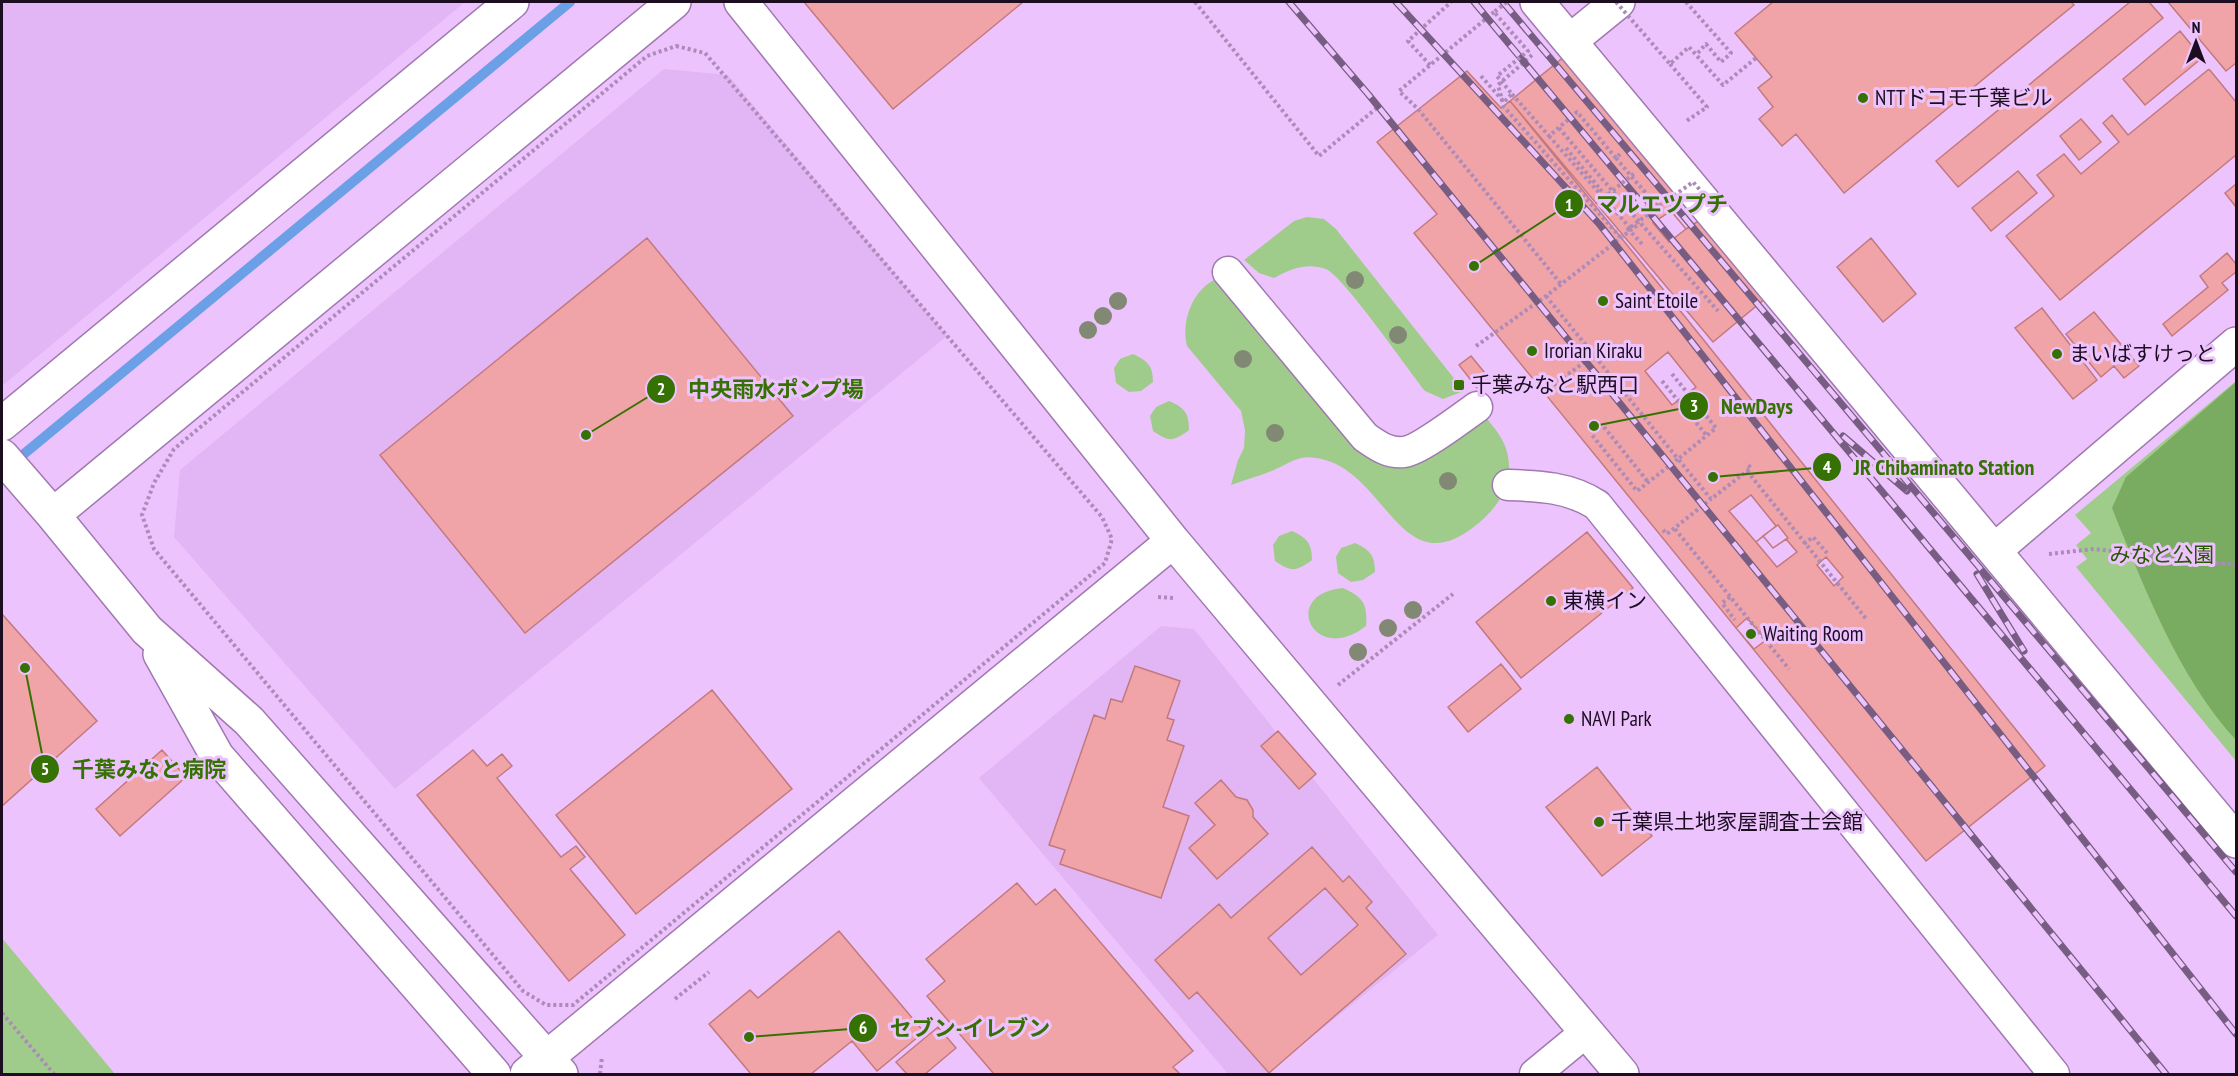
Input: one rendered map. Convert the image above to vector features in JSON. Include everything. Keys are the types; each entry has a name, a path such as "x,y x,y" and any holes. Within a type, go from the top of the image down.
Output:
{"street":[{"path":"2,424 512,2"},
{"path":"53,515 674,2"},
{"path":"741,2 1173,542 1622,1074"},
{"path":"1537,2 2236,841"},
{"path":"1570,41 1617,2"},
{"path":"1228,272 1365,437 1382,449 1405,453 1477,407"},
{"path":"1995,550 2236,344"},
{"path":"2,456 147,630 249,721 545,1069 1173,542"},
{"path":"1508,485 1544,486 1565,490 1582,495 1597,505 2054,1074"},
{"path":"147,630 217,756 494,1074"},
{"path":"1535,1074 1586,1032"}],"path":[{"path":"1195,2 1319,156 1378,107"},
{"path":"1430,65 1408,41 1451,2"},
{"path":"1506,2 1399,91 1418,109 1562,284"},
{"path":"1617,2 1707,107 1685,122"},
{"path":"1686,2 1731,53 1721,62 1706,44 1696,55"},
{"path":"1494,12 1528,51 1497,76 1512,94 1606,196 1631,176 1658,207"},
{"path":"676,46 705,53 1102,517 1112,539 1105,563 582,998 573,1005 546,1005 523,991 162,559 154,549 142,515 154,483 174,449 647,56 676,46"},
{"path":"1670,64 1689,47 1723,86 1756,58"},
{"path":"1532,55 1498,86 1504,107 1621,238"},
{"path":"1481,76 1504,102 1512,94"},
{"path":"1550,135 1577,112 1616,158 1623,152"},
{"path":"1559,128 1673,263"},
{"path":"1563,148 1631,229"},
{"path":"1476,346 1562,284 1693,182 1700,190"},
{"path":"1638,223 1628,229 1642,244"},
{"path":"1638,223 1718,311"},
{"path":"1546,296 1711,499"},
{"path":"1544,393 1594,355"},
{"path":"1592,435 1637,491 1716,428 1672,375"},
{"path":"1662,381 1707,436"},
{"path":"1604,427 1648,482"},
{"path":"1663,530 1667,534 1675,529 1751,468 1746,463"},
{"path":"1747,471 1867,620"},
{"path":"1675,529 1789,669"},
{"path":"1804,544 1813,537 1827,553"},
{"path":"2049,554 2094,549 2236,565"},
{"path":"1338,685 1453,594"},
{"path":"1154,597 1173,597 1180,603"},
{"path":"1730,597 1722,603 1735,620"},
{"path":"673,1001 709,971"},
{"path":"2,1012 54,1074"},
{"path":"600,1074 603,1053"}],"shaded area":[{"path":"2,2 465,2 2,386"},
{"path":"664,69 728,75 947,336 395,789 174,537 180,470"},
{"path":"1161,626 1194,629 1438,935 1266,1074 1228,1074 979,778"}],"green space":[{"path":"1307,217 1324,219 1336,229 1464,391 1443,399 1425,391 1361,305 1326,269 1305,266 1274,278 1259,273 1244,260 1294,221"},
{"path":"1228,272 1382,449 1477,407 1501,437 1509,463 1505,489 1487,516 1450,541 1429,543 1412,535 1396,521 1346,470 1325,460 1310,457 1298,459 1231,485 1244,448 1245,430 1241,411 1187,346 1185,331 1190,308 1198,294 1209,283"},
{"path":"1133,354 1149,365 1153,382 1141,391 1129,392 1116,383 1114,368 1120,359"},
{"name":"みなと公園","path":"2236,381 2236,761 2076,567 2087,559 2076,545 2091,533 2075,515"},
{"name":"みなと公園","path":"2236,382 2236,740 2215,715 2180,660 2150,600 2112,508 2126,477"},
{"path":"1169,401 1185,412 1189,430 1179,437 1167,439 1153,431 1150,416 1156,407"},
{"path":"1292,531 1308,542 1312,560 1302,567 1290,569 1275,561 1273,545 1279,536"},
{"path":"1355,543 1371,554 1375,572 1363,580 1351,582 1338,573 1336,557 1341,548"},
{"path":"1343,588 1363,602 1366,626 1347,636 1331,638 1319,634 1311,625 1308,613 1312,602 1323,593"},
{"path":"2,938 115,1074 2,1074"}],"building":[{"path":"804,2 1023,2 893,109"},
{"name":"NTTドコモ千葉ビル","path":"1773,2 2071,2 2074,5 1844,193 1796,134 1782,146 1759,119 1773,107 1758,88 1772,77 1735,33"},
{"path":"2130,2 2149,2 2163,18 1958,187 1936,161"},
{"path":"2168,2 2236,2 2236,63 2226,71"},
{"path":"2180,31 2202,58 2145,105 2123,79"},
{"path":"1582,42 1785,282 1713,342 1510,101"},
{"path":"2209,69 2236,102 2236,155 2060,300 2006,236 2054,196 2037,175 2064,154 2081,174 2119,142 2103,123 2112,115 2128,135"},
{"path":"1467,71 1501,108 1510,101 2045,766 1926,861 1414,233 1437,214 1377,142"},
{"path":"2081,119 2101,142 2079,160 2060,136"},
{"path":"2018,171 2037,193 1991,231 1972,208"},
{"path":"2236,184 2236,207 2225,193"},
{"path":"1689,198 1705,217 1686,229 1671,211"},
{"path":"1671,211 1686,229 1669,242 1653,223"},
{"path":"647,238 793,416 525,633 380,455"},
{"path":"1871,238 1916,294 1883,322 1837,267"},
{"path":"2227,253 2236,264 2236,272 2222,283 2228,290 2172,336 2163,324 2208,287 2200,276"},
{"name":"まいばすけっと","path":"2042,308 2097,380 2073,399 2015,328"},
{"path":"2094,312 2139,366 2124,378 2114,366 2101,377 2066,334"},
{"path":"1668,352 1696,387 1672,405 1645,371"},
{"path":"1471,356 1489,378 1477,388 1459,365"},
{"path":"1751,495 1776,526 1756,542 1729,511"},
{"path":"1778,525 1788,538 1773,548 1763,536"},
{"path":"1587,532 1633,588 1521,678 1476,622"},
{"path":"1763,536 1773,548 1786,539 1797,552 1777,567 1756,542"},
{"path":"1826,557 1843,577 1834,586 1817,565"},
{"path":"2,614 97,721 2,806"},
{"name":"Waiting Room","path":"1747,618 1766,640 1754,649 1736,628"},
{"path":"1501,664 1521,689 1468,732 1448,707"},
{"path":"1135,666 1180,681 1167,718 1174,720 1167,740 1184,746 1163,807 1189,816 1161,898 1060,864 1065,850 1049,845 1094,715 1105,719 1111,699 1122,702"},
{"path":"712,690 792,789 636,914 556,815"},
{"path":"1278,731 1316,774 1299,789 1261,746"},
{"path":"162,750 186,777 120,836 96,809"},
{"path":"473,750 487,766 502,754 512,766 497,778 561,857 576,846 585,857 570,869 625,935 569,981 417,795"},
{"name":"千葉県土地家屋調査士会館","path":"1597,767 1652,836 1602,876 1546,807"},
{"path":"1221,780 1236,797 1247,800 1253,810 1253,817 1268,834 1217,879 1189,848 1215,825 1195,803"},
{"path":"1312,847 1343,882 1349,876 1372,902 1366,908 1406,954 1269,1073 1197,992 1189,999 1155,960 1219,904 1231,918","holes":["1325,888 1358,925 1301,975 1268,938"]},
{"path":"1017,883 1036,905 1055,889 1193,1051 1173,1067 1180,1074 994,1074 927,996 945,981 926,959"},
{"path":"839,931 924,1032 877,1071 852,1041 811,1074 751,1074 709,1024 750,990 758,998"},
{"path":"938,1027 956,1048 925,1074 907,1074 896,1062"}],"waterway":[{"path":"13,463 570,2"}],"railway":[{"path":"1289,2 1368,94 2166,1074"},
{"path":"1396,2 1600,225 2236,1034"},
{"path":"1474,2 2236,916"},
{"path":"1503,2 2236,872"},
{"path":"1843,436 1907,491"},
{"path":"1977,574 2024,651"}],"place":[{"name":"NTTドコモ千葉ビル","path":"1863,98"},
{"name":"マルエツプチ","path":"1474,266"},
{"name":"Saint Etoile","path":"1603,301"},
{"name":"Irorian Kiraku","path":"1532,351"},
{"name":"まいばすけっと","path":"2057,354"},
{"name":"千葉みなと駅西口","path":"1459,385"},
{"name":"NewDays","path":"1594,426"},
{"name":"中央雨水ポンプ場","path":"586,435"},
{"name":"JR Chibaminato Station","path":"1713,477"},
{"name":"東横イン","path":"1551,601"},
{"name":"Waiting Room","path":"1751,634"},
{"name":"千葉みなと病院","path":"25,668"},
{"name":"NAVI Park","path":"1569,719"},
{"name":"千葉県土地家屋調査士会館","path":"1599,822"},
{"name":"セブン-イレブン","path":"749,1037"}]}
